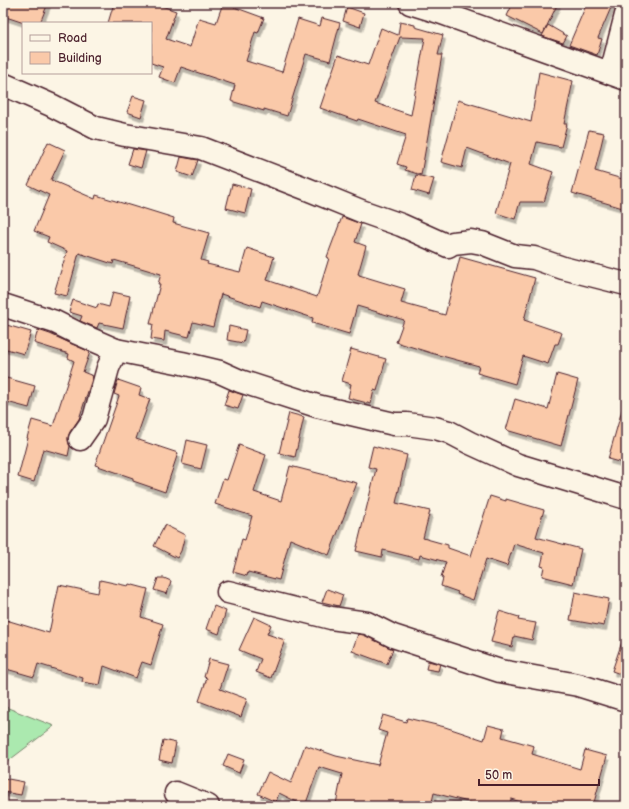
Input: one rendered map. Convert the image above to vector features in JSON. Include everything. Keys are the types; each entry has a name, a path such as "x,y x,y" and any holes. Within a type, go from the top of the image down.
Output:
{"street":[{"path":"410,3 619,76 626,15"},
{"path":"3,84 51,105 96,128 125,135 201,148 307,188 361,211 401,225 448,246 453,243 482,243 514,256 534,258 563,268 626,284"},
{"path":"3,305 55,322 116,350 220,372 240,381 317,406 394,424 408,424 435,428 449,432 518,465 626,498"},
{"path":"80,439 94,419 108,368 116,350"},
{"path":"228,592 331,618 367,623 393,636 500,671 578,685 626,700"},
{"path":"176,793 208,806"}],"green space":[{"path":"3,706 54,726 3,765"}],"building":[{"path":"3,3 48,3 40,22 22,22 3,16"},
{"path":"114,3 153,3 176,11 166,39 190,47 199,18 216,23 223,3 264,18 258,33 255,32 246,61 282,72 298,19 320,26 322,18 340,23 330,61 306,54 287,116 231,101 235,85 181,67 175,83 159,77 163,67 152,63 152,22 108,22"},
{"path":"513,3 558,3 543,34 507,16"},
{"path":"587,3 613,3 598,38 602,39 597,55 569,45"},
{"path":"347,7 364,13 360,27 343,21"},
{"path":"400,22 415,25 415,27 443,35 438,55 442,55 421,175 405,170 406,167 397,164 406,135 358,119 357,121 320,108 338,55 368,65 381,28 398,35","holes":["400,37 425,38 411,115 375,103"]},
{"path":"548,25 567,36 563,43 542,36"},
{"path":"539,72 573,81 564,124 567,124 561,147 537,142 531,164 553,172 544,202 520,202 515,219 496,213 510,164 467,148 462,168 441,162 458,100 531,122"},
{"path":"133,96 146,100 141,117 127,112"},
{"path":"589,130 604,133 595,171 626,180 626,209 572,193"},
{"path":"48,142 65,150 51,180 95,199 96,195 142,208 174,218 173,223 209,233 201,260 208,262 207,264 240,272 247,248 274,257 267,280 317,297 329,258 327,257 342,217 361,224 355,242 366,246 358,274 405,289 401,303 445,315 460,257 535,278 524,320 562,333 558,344 555,344 548,364 523,356 515,384 477,373 479,366 396,342 404,320 357,306 349,334 312,323 313,318 262,301 260,307 221,294 213,327 193,322 189,337 165,331 164,341 151,339 153,324 150,324 161,274 114,260 113,264 79,253 67,296 54,293 67,251 47,242 49,237 34,231 49,195 28,185"},
{"path":"133,149 146,151 141,168 128,164"},
{"path":"181,157 198,160 192,177 177,172"},
{"path":"416,175 434,179 429,195 412,190"},
{"path":"232,184 251,189 245,213 226,208"},
{"path":"113,292 130,296 123,328 99,323 97,328 80,321 82,316 69,312 73,300 97,308 98,304 109,307"},
{"path":"3,324 31,332 24,354 3,348"},
{"path":"229,326 246,330 243,343 227,340"},
{"path":"38,330 90,352 83,372 93,376 79,419 70,432 68,438 70,446 68,456 43,449 34,482 18,477 32,420 53,426 74,361 68,358 69,354 34,343"},
{"path":"351,349 386,359 377,391 374,390 371,404 348,398 351,384 342,381"},
{"path":"557,374 578,380 561,446 506,430 515,399 548,409"},
{"path":"3,377 35,386 29,408 3,401"},
{"path":"118,380 141,388 139,395 150,399 136,439 178,453 165,492 133,481 133,478 95,465 119,396 114,394"},
{"path":"229,390 243,395 238,409 224,405"},
{"path":"622,410 626,411 626,464 608,459"},
{"path":"289,413 304,417 295,457 279,453"},
{"path":"187,440 207,445 201,469 182,464"},
{"path":"239,445 266,455 254,492 281,501 290,466 357,483 329,555 290,539 279,580 248,572 247,576 233,572 242,539 245,540 252,516 215,504 223,479 227,480"},
{"path":"373,446 407,455 396,503 430,511 423,538 448,545 448,548 471,556 490,496 544,510 536,537 581,549 573,584 542,576 544,567 541,566 544,553 514,544 507,566 486,559 473,600 457,594 458,592 441,586 443,578 441,577 446,562 420,555 419,559 383,550 382,557 356,551 376,469 368,467"},
{"path":"165,525 185,535 181,551 177,558 154,546"},
{"path":"158,578 164,578 171,581 167,594 154,590"},
{"path":"100,580 128,586 129,584 148,589 141,617 163,624 151,665 142,662 136,678 104,666 100,685 82,682 83,678 38,664 34,677 3,668 3,619 49,633 59,585 98,593"},
{"path":"327,589 343,595 339,606 322,602"},
{"path":"575,592 609,599 604,626 570,620"},
{"path":"214,606 226,611 219,634 206,629"},
{"path":"499,611 519,617 518,620 536,623 532,640 514,636 512,647 491,642"},
{"path":"254,617 271,625 267,634 285,640 271,678 256,672 261,659 239,650"},
{"path":"358,634 364,635 393,649 387,664 352,651"},
{"path":"624,636 626,637 626,676 612,671"},
{"path":"209,659 228,664 220,689 247,699 241,717 199,701 207,678 204,677"},
{"path":"428,661 440,664 438,671 426,669"},
{"path":"383,715 406,722 407,718 445,727 484,740 488,725 504,729 502,737 534,746 532,754 580,769 585,750 607,756 593,806 534,806 511,799 510,806 483,806 434,793 431,806 347,806 336,804 342,774 319,767 305,806 279,793 276,802 258,794 268,772 291,783 305,745 336,756 378,765 387,733 378,730"},
{"path":"163,740 176,743 172,763 159,760"},
{"path":"228,754 244,760 239,773 223,766"},
{"path":"3,778 24,782 21,795 3,792"}]}
